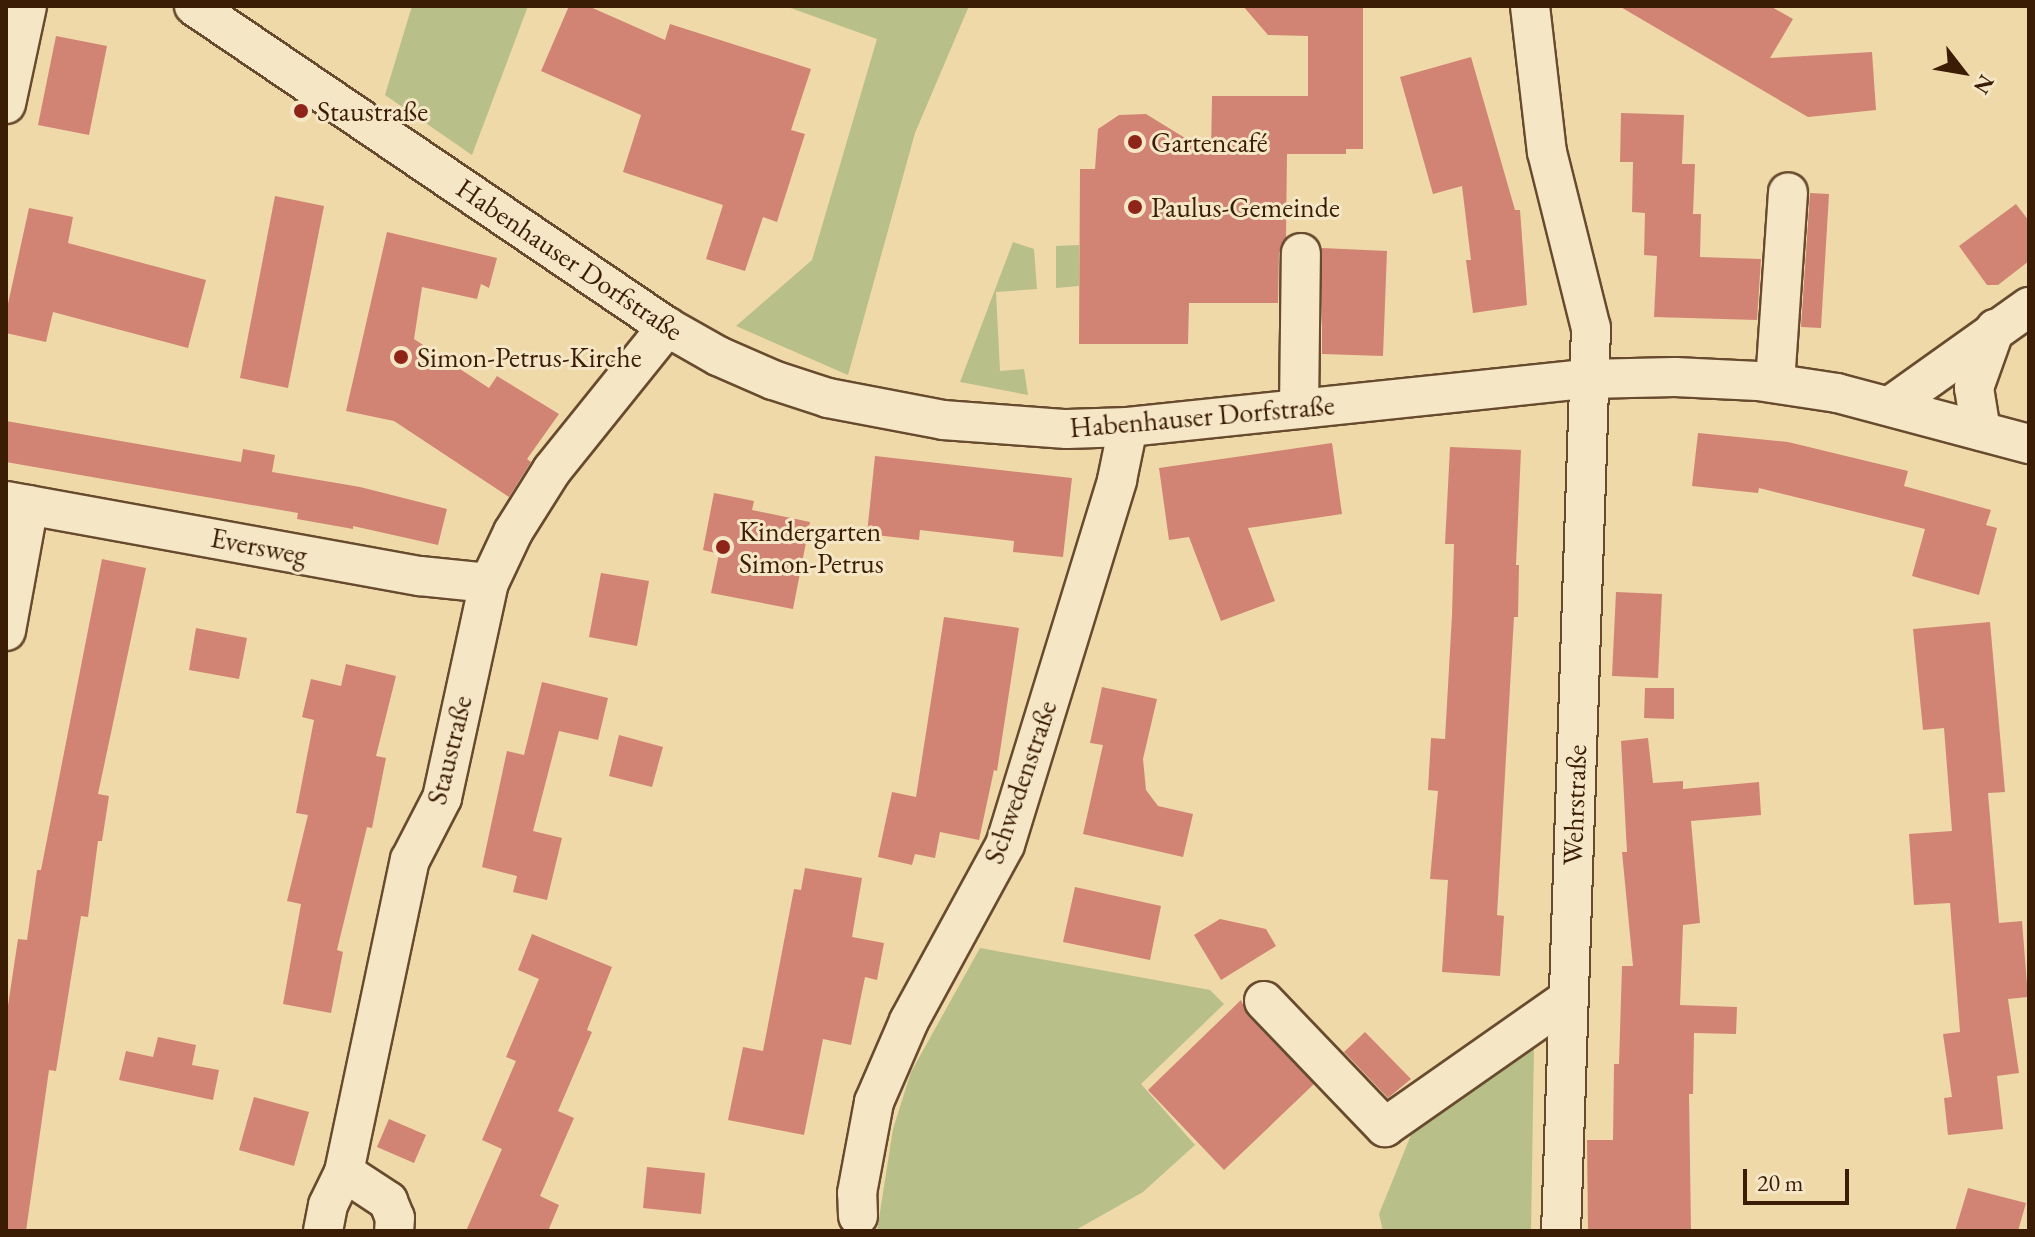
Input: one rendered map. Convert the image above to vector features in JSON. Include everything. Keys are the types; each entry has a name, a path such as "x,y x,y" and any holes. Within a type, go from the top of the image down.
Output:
{"street":[{"path":"6,104 27,6"},
{"name":"Habenhauser Dorfstraße","path":"194,6 667,327 718,356 773,380 882,411 1004,426 1067,429 1128,427 1587,379 1675,377 1775,383 1890,406 2029,444"},
{"name":"Wehrstraße","path":"1530,6 1547,152 1591,328 1561,1231"},
{"path":"1775,383 1788,192"},
{"path":"1299,409 1301,253"},
{"path":"1890,406 2029,307"},
{"name":"Staustraße","path":"323,1231 328,1205 344,1172 410,860 442,798 489,583 513,532 552,470 667,327"},
{"path":"1981,431 1974,388 1995,329"},
{"name":"Schwedenstraße","path":"858,1216 857,1193 874,1102 909,1021 1005,845 1117,480 1128,427"},
{"name":"Eversweg","path":"6,631 18,503 420,576 489,583"},
{"path":"1264,1001 1385,1127 1568,999"},
{"path":"344,1172 388,1201 395,1218 394,1231"}],"green space":[{"path":"412,6 528,6 472,155 385,95"},
{"path":"785,6 969,6 915,133 848,375 736,326 812,260 877,39"},
{"path":"1013,242 1034,249 1037,289 996,292 1000,371 1024,369 1028,395 960,382"},
{"path":"1079,245 1079,286 1056,288 1056,246"},
{"path":"980,948 1210,990 1224,1004 1141,1084 1195,1145 1143,1192 1074,1231 877,1231 893,1129 911,1072"},
{"path":"1534,1046 1531,1231 1383,1231 1379,1214 1413,1130"}],"building":[{"path":"569,6 588,6 665,40 670,24 811,69 791,130 805,134 777,222 763,217 745,271 706,259 723,205 623,172 641,115 541,71"},
{"path":"1243,6 1363,6 1363,149 1346,149 1346,154 1287,154 1286,238 1279,253 1278,303 1189,303 1188,344 1079,344 1080,169 1095,169 1098,129 1119,115 1146,114 1211,154 1212,96 1308,96 1308,36 1268,35"},
{"path":"1619,6 1770,6 1793,19 1770,58 1872,52 1876,110 1808,117"},
{"path":"56,36 107,46 89,135 38,125"},
{"path":"1471,57 1515,210 1520,210 1527,305 1473,313 1466,260 1471,260 1462,186 1433,194 1400,77"},
{"path":"1621,113 1684,115 1682,164 1695,164 1693,214 1701,214 1700,257 1761,259 1757,320 1654,317 1657,256 1644,255 1645,213 1632,212 1633,162 1620,162"},
{"path":"1810,193 1829,194 1821,328 1801,327"},
{"path":"275,196 324,206 288,388 240,378"},
{"path":"2016,204 2029,221 2029,261 1998,285 1987,285 1959,246"},
{"path":"29,208 73,217 68,243 206,280 188,348 53,312 46,342 6,333 6,313"},
{"name":"Simon-Petrus-Kirche","path":"387,232 497,258 489,288 481,284 477,299 422,287 414,339 489,388 497,376 559,414 527,459 531,462 509,497 394,421 346,411"},
{"path":"1322,248 1387,251 1383,356 1322,354"},
{"path":"6,421 241,462 243,449 275,455 272,472 360,487 447,509 438,545 353,526 353,529 297,519 298,513 6,462"},
{"path":"1698,433 1788,442 1908,471 1904,486 1991,510 1986,525 1997,528 1979,595 1912,576 1925,529 1759,488 1758,493 1692,486"},
{"path":"1332,443 1342,514 1248,528 1275,601 1221,621 1189,537 1169,540 1159,468"},
{"path":"1450,447 1521,450 1516,565 1519,565 1518,617 1514,617 1497,915 1504,916 1500,976 1442,972 1448,880 1430,879 1438,791 1428,790 1431,738 1445,739 1452,615 1454,544 1445,544"},
{"path":"875,456 1072,478 1063,557 1013,552 1014,541 920,530 919,540 867,534"},
{"path":"714,493 754,501 752,510 810,522 793,609 711,593 719,554 703,550"},
{"path":"102,559 146,568 98,794 109,796 102,841 98,841 88,917 81,916 56,1071 49,1070 26,1231 6,1231 6,1019 18,939 27,940 37,870 41,870"},
{"path":"601,573 649,581 637,646 589,637"},
{"path":"1616,592 1662,594 1658,678 1612,676"},
{"path":"944,617 1019,628 997,771 994,770 979,840 940,832 935,858 915,854 912,865 878,857 892,792 916,797"},
{"path":"1990,622 2005,792 1988,793 1999,923 2022,921 2028,997 2008,999 2019,1073 1997,1076 2003,1129 1948,1135 1944,1098 1952,1097 1943,1034 1960,1032 1950,903 1914,905 1909,834 1952,831 1944,728 1923,730 1913,629"},
{"path":"196,628 247,638 239,679 189,670"},
{"path":"346,664 396,676 376,756 386,758 372,828 367,827 337,950 343,952 331,1013 283,1004 301,904 287,901 308,815 296,813 314,720 302,717 311,679 341,686"},
{"path":"542,682 608,698 598,740 559,731 533,831 562,838 547,900 513,892 517,876 482,867 507,751 524,755"},
{"path":"1102,687 1157,699 1143,759 1146,790 1158,806 1193,814 1183,857 1083,834 1103,745 1090,743"},
{"path":"1645,688 1674,688 1674,719 1644,718"},
{"path":"619,735 663,747 652,787 609,776"},
{"path":"1648,738 1653,783 1683,781 1683,789 1759,782 1761,815 1691,821 1700,923 1683,925 1680,1005 1737,1007 1736,1034 1694,1033 1693,1094 1689,1094 1691,1231 1588,1231 1587,1140 1613,1140 1614,1064 1619,1064 1622,966 1633,966 1622,852 1627,852 1621,741"},
{"path":"805,868 862,878 852,937 884,943 877,980 865,977 851,1045 823,1039 804,1135 728,1120 743,1047 763,1051 794,889 801,890"},
{"path":"1075,887 1161,906 1150,960 1063,942"},
{"path":"1220,919 1266,929 1276,946 1221,980 1194,935"},
{"path":"532,934 612,967 587,1030 592,1032 558,1111 574,1118 540,1196 559,1205 548,1231 466,1231 502,1149 482,1140 516,1061 506,1057 539,979 518,970"},
{"path":"1241,1000 1248,1016 1314,1084 1224,1170 1148,1090"},
{"path":"1365,1032 1411,1079 1388,1098 1344,1052"},
{"path":"158,1037 196,1045 192,1065 219,1070 213,1100 119,1080 126,1051 153,1057"},
{"path":"254,1097 309,1112 294,1166 239,1150"},
{"path":"389,1119 426,1135 414,1163 377,1147"},
{"path":"647,1167 705,1173 701,1214 643,1208"},
{"path":"1968,1188 2026,1203 2018,1231 1955,1231"}],"place":[{"name":"Staustraße","path":"301,111"},
{"name":"Gartencafé","path":"1135,142"},
{"name":"Paulus-Gemeinde","path":"1135,207"},
{"name":"Simon-Petrus-Kirche","path":"401,357"},
{"name":"Kindergarten Simon-Petrus","path":"723,547"}]}
